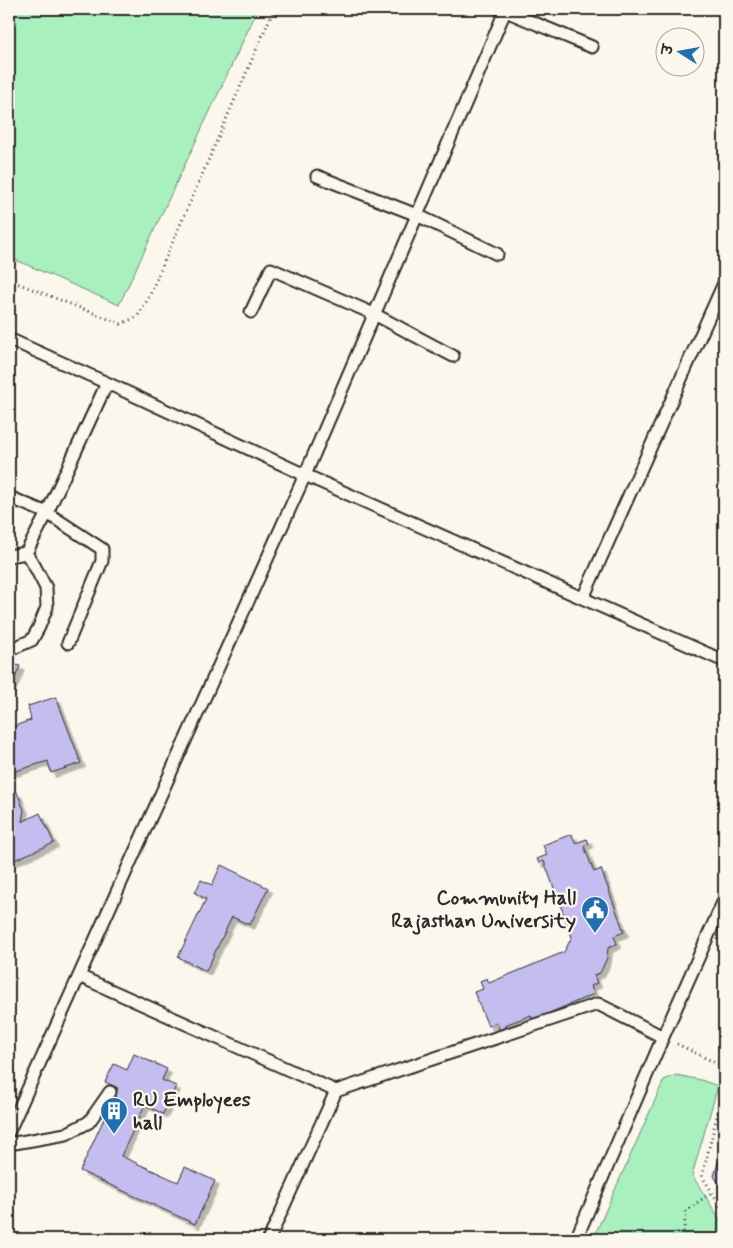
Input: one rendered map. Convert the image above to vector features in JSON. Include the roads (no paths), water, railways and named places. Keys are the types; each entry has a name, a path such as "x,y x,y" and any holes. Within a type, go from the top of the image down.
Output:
{"lane":[{"path":"9,1131 305,475 504,9 592,48"},
{"path":"317,176 417,216 497,254"},
{"path":"251,312 271,269 374,314 453,356"},
{"path":"582,598 724,283"},
{"path":"9,339 305,475 724,661"},
{"path":"26,553 107,383"},
{"path":"9,497 46,513 102,549 102,561 68,643"},
{"path":"9,556 26,553"},
{"path":"9,647 16,647 32,640 47,607 46,588 26,553"},
{"path":"576,1239 662,1037 724,900"},
{"path":"79,976 336,1091 598,1004 662,1037"},
{"path":"269,1239 336,1091"},
{"path":"9,1144 66,1134 89,1122 110,1092"}],"place":[{"name":"Community Hall Rajasthan University","path":"595,934"},
{"name":"RU Employees hall","path":"114,1135"}]}
